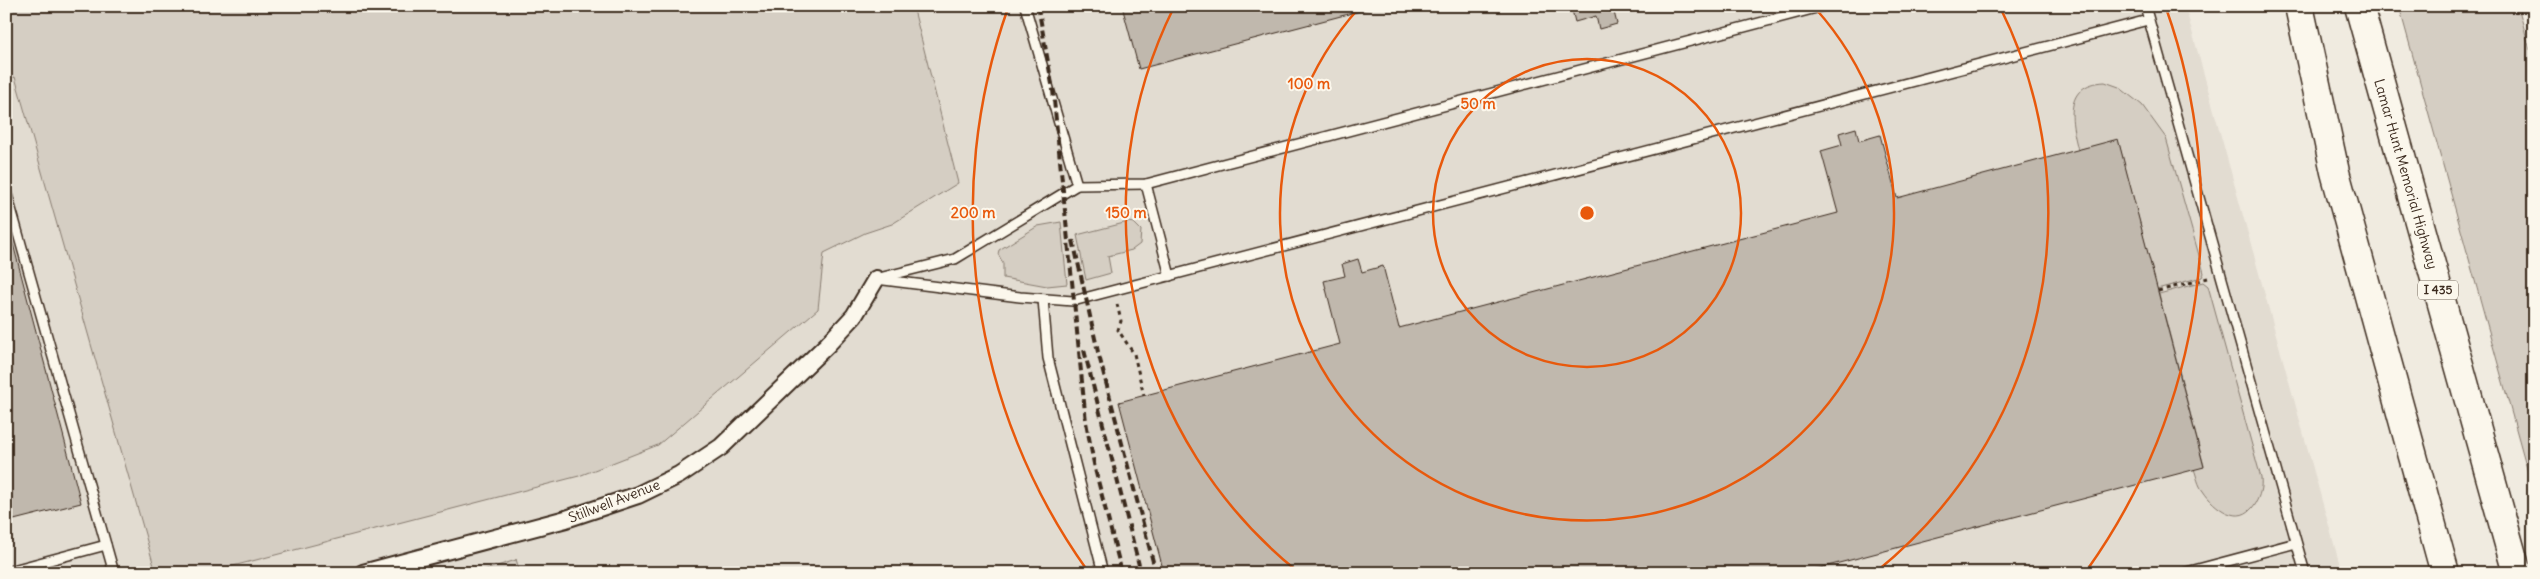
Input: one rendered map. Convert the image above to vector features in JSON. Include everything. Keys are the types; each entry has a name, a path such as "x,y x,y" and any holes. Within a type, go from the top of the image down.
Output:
{"highway":[{"path":"2299,6 2335,172 2445,573"},
{"name":"Lamar Hunt Memorial Highway","path":"2359,6 2517,573"}],"street":[{"name":"Stillwell Avenue","path":"364,573 566,519 638,495 679,475 721,447 827,345 854,316 876,279"}],"lane":[{"path":"1026,6 1077,185"},
{"path":"876,279 955,259 1077,185 1146,184 1824,6"},
{"path":"2145,6 2305,573"},
{"path":"876,279 1073,301 2148,20"},
{"path":"1146,184 1170,276"},
{"path":"6,191 114,573"},
{"path":"1043,299 1048,358 1103,573"},
{"path":"2183,573 2296,543"},
{"path":"9,571 106,545"}],"path":[{"path":"2158,292 2220,275"},
{"path":"1114,290 1121,321 1118,330 1134,354 1144,396"}],"shaded area":[{"path":"6,6 2185,6 2342,573 6,573"},
{"path":"6,6 913,6 958,183 892,224 865,233 824,253 818,309 658,445 579,476 206,573 156,573 15,77 6,80"},
{"path":"2399,6 2518,6 2534,65 2534,494"},
{"path":"2105,82 2119,87 2142,105 2166,138 2204,273 2202,277 2157,289 2118,140 2078,150 2072,117 2076,97 2091,84"},
{"path":"1061,222 1067,284 1047,286 1003,278 1003,263 998,254 999,250 1038,226"},
{"path":"1128,222 1134,223 1141,230 1140,244 1132,250 1108,256 1111,273 1086,280 1077,235"},
{"path":"2203,282 2208,286 2261,478 2257,501 2249,511 2242,514 2235,515 2220,509 2201,489 2199,484 2194,469 2204,466 2159,294"},
{"path":"516,560 520,573 475,573"}],"building":[{"path":"1122,6 1379,6 1139,69"},
{"path":"1571,6 1635,6 1614,12 1617,24 1599,29 1596,16 1575,22"},
{"path":"1856,128 1859,141 1880,135 1897,198 2118,139 2204,467 1801,573 1164,573 1119,402 1340,344 1324,281 1345,276 1342,264 1358,259 1362,272 1383,266 1399,328 1838,213 1821,151 1842,145 1839,133"},
{"path":"6,217 81,503 6,522"}],"railway":[{"path":"1038,6 1053,90 1086,422 1095,469 1122,573"},
{"path":"1073,240 1098,352 1156,573"},
{"path":"1084,350 1141,573"}]}
